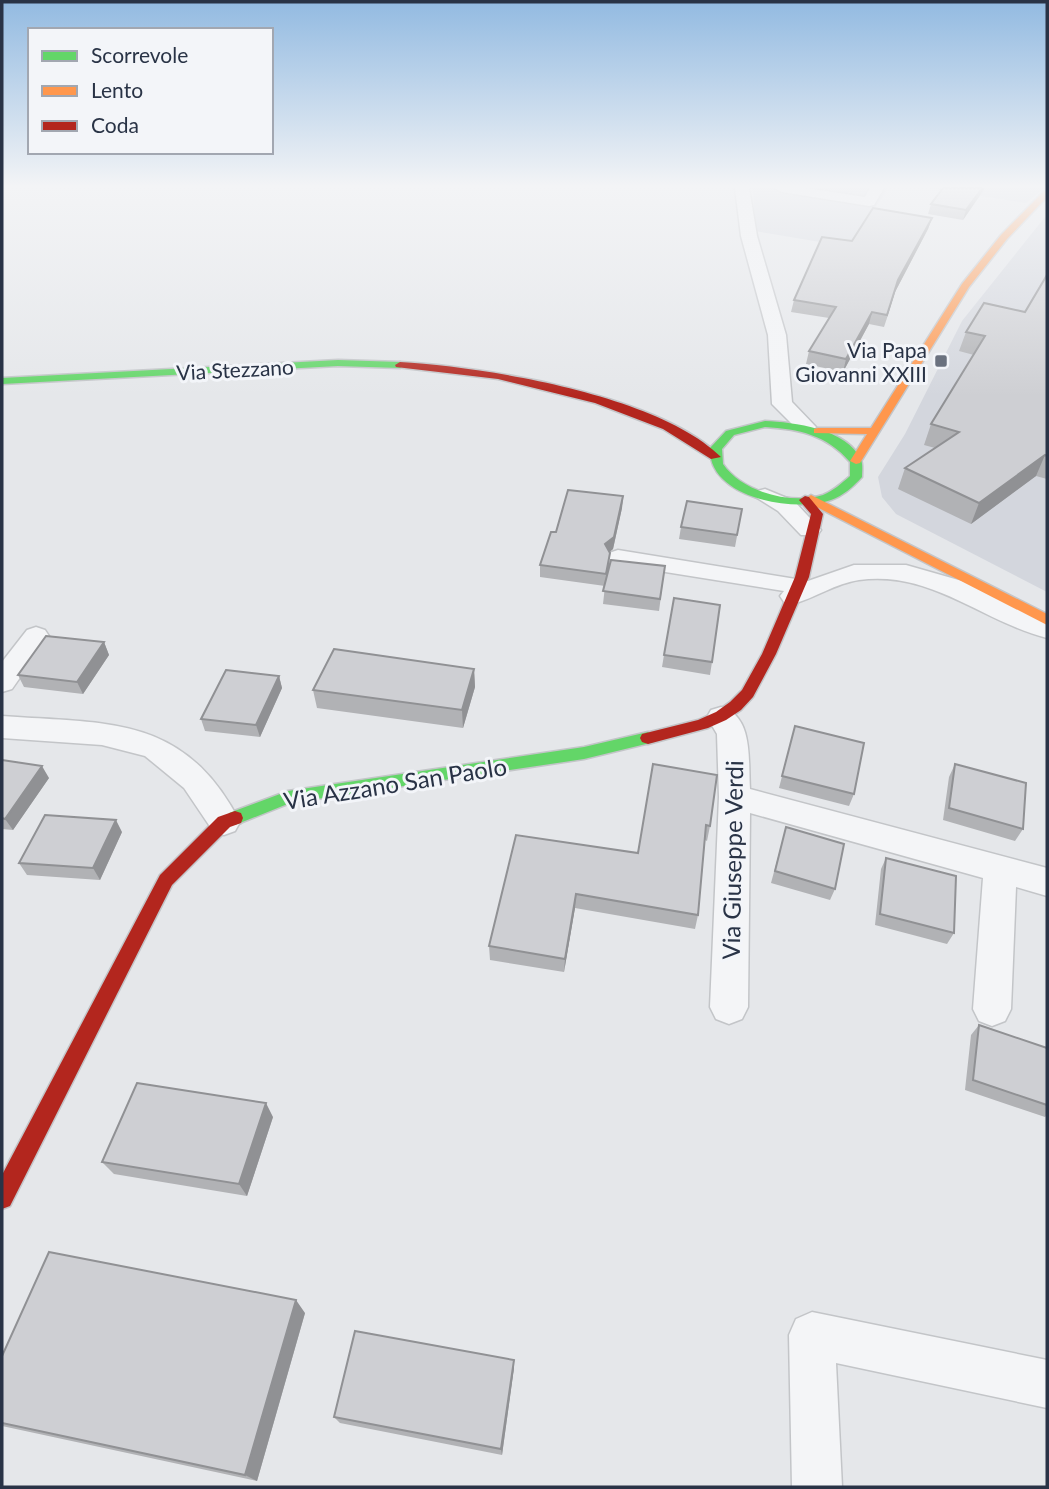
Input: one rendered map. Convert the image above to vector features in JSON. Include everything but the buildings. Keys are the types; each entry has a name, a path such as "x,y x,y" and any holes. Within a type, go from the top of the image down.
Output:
{"street":[{"path":"755,257 777,335 782,404 812,429 849,449 856,461 855,489 808,500 765,496"},
{"path":"856,461 867,450 875,431 892,410 942,318 988,257"},
{"name":"Via Stezzano","path":"2,381 338,363 467,370 525,382 662,424"},
{"path":"715,457 721,440 782,404"},
{"path":"662,424 747,427 779,424 812,429 875,431"},
{"path":"662,424 715,457 729,479 786,506 809,530"},
{"path":"808,500 1047,620"},
{"name":"Via Azzano San Paolo","path":"2,1198 166,880 224,822 288,797 584,753 696,727 721,717 742,703 759,678 796,591 807,561 809,530 817,514 808,500"},
{"path":"876,516 1047,609"},
{"path":"618,558 796,591 854,573 909,572 948,583 1047,629"},
{"path":"2,682 36,636"},
{"name":"Via Giuseppe Verdi","path":"721,717 732,733 735,797 729,1007"},
{"path":"2,727 122,738 156,748 204,787 224,822"},
{"path":"735,797 1047,882"},
{"path":"992,1009 1000,869"},
{"path":"817,1487 812,1335 1047,1384"}],"shaded area":[{"path":"1013,257 1047,257 1047,592 896,514 882,497 878,477 905,434 962,321"}],"traffic: fast":[{"path":"2,381 338,363 400,365"},
{"path":"765,424 804,428 827,436 856,461 856,477 845,487 825,498 798,501 765,496 736,484 724,475 717,464 716,448 730,433 765,424"},
{"path":"235,818 288,797 584,753 648,738"}],"traffic: slow":[{"path":"856,461 965,286 988,257"},
{"path":"818,431 875,431"},
{"path":"811,499 1047,620"}],"traffic: jam":[{"path":"400,365 464,370 566,391 631,411 667,426 715,457"},
{"path":"648,738 703,724 721,716 736,706 747,693 769,654 805,569 811,531 817,514 805,500"},
{"path":"2,1198 166,880 224,822 235,818"}],"place":[{"name":"Via Papa Giovanni XXIII","path":"941,361"}]}
